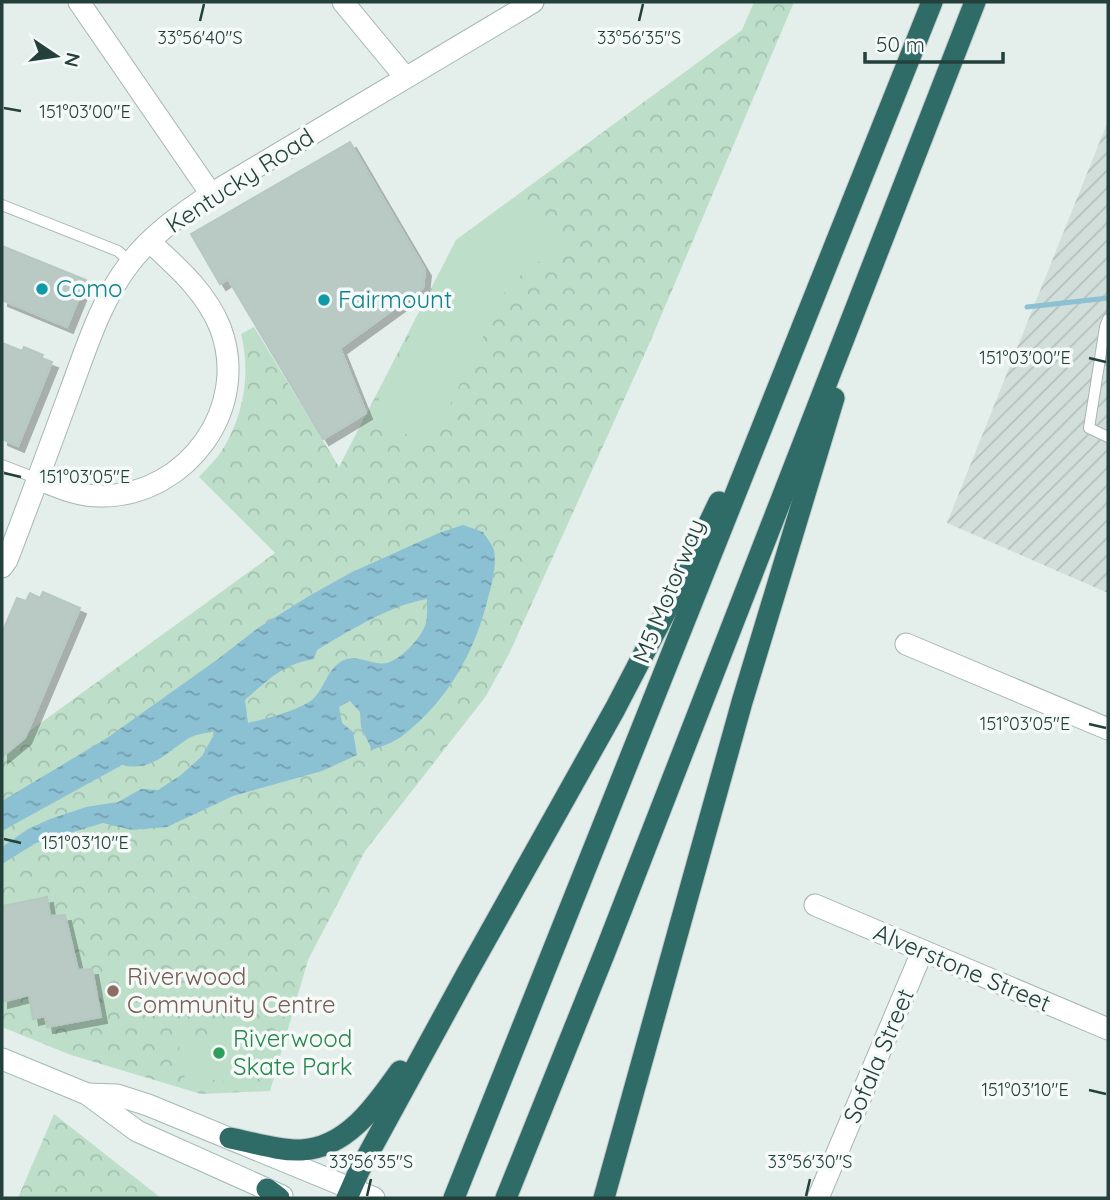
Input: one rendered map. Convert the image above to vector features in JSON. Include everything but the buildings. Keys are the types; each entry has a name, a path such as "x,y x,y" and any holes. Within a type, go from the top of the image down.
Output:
{"highway":[{"name":"M5 Motorway","path":"454,1198 932,2"},
{"path":"506,1198 605,952 975,2"},
{"path":"604,1198 749,677 882,239"},
{"path":"349,1193 466,975 647,649 804,323"},
{"path":"230,1138 300,1150 332,1143 365,1117 384,1094 466,975"}],"street":[{"path":"79,2 211,194"},
{"path":"343,2 405,77"},
{"name":"Kentucky Road","path":"2,567 38,479 88,342 109,295 130,262 178,217 211,194 533,2"},
{"path":"38,479 64,490 91,496 116,495 143,489 176,472 190,460 206,442 215,425 227,388 228,369 226,346 220,329 198,291 150,242"},
{"path":"906,644 1108,729"},
{"name":"Alverstone Street","path":"815,905 1108,1029"},
{"name":"Sofala Street","path":"818,1198 922,952"},
{"path":"2,1059 87,1094 137,1131 287,1198"},
{"path":"87,1094 117,1096 230,1138 349,1193 374,1198"}],"lane":[{"path":"2,205 118,251 130,262"},
{"path":"1107,323 1089,428 1108,437"},
{"path":"2,465 38,479"}],"shaded area":[{"path":"1108,121 1108,593 947,523"}],"green space":[{"path":"754,2 794,2 650,342 509,654 486,696 365,851 308,960 270,1091 201,1094 71,1055 2,1027 2,751 275,553 199,477 221,452 240,409 245,379 241,334 254,327 339,467 456,240 742,30"},
{"path":"525,199 560,246 508,285 430,446 371,416 456,240"},
{"name":"Riverwood Skate Park","path":"250,1019 259,1063 256,1080 251,1088 240,1088 219,1079 186,1085 178,1041 218,1033 217,1026"},
{"path":"54,1114 161,1198 18,1198"}],"water":[{"path":"463,525 483,532 494,550 494,574 475,638 457,674 433,708 402,736 372,750 361,727 360,712 350,701 339,707 342,723 353,732 357,755 322,771 233,796 167,827 132,830 103,823 36,843 2,864 2,847 28,829 86,807 118,802 141,789 158,790 181,775 202,756 216,731 189,738 165,755 142,766 122,765 2,831 2,801 107,738 258,628 309,596 352,572","holes":["427,599 425,626 409,648 398,657 387,663 355,658 344,660 334,667 318,693 308,702 283,714 248,723 245,700 276,674 303,661 314,659 317,650 384,613"]}],"waterway":[{"path":"1027,307 1108,298"}],"place":[{"name":"Como","path":"42,289"},
{"name":"Fairmount","path":"324,300"},
{"name":"Riverwood Community Centre","path":"113,991"},
{"name":"Riverwood Skate Park","path":"219,1053"}]}
